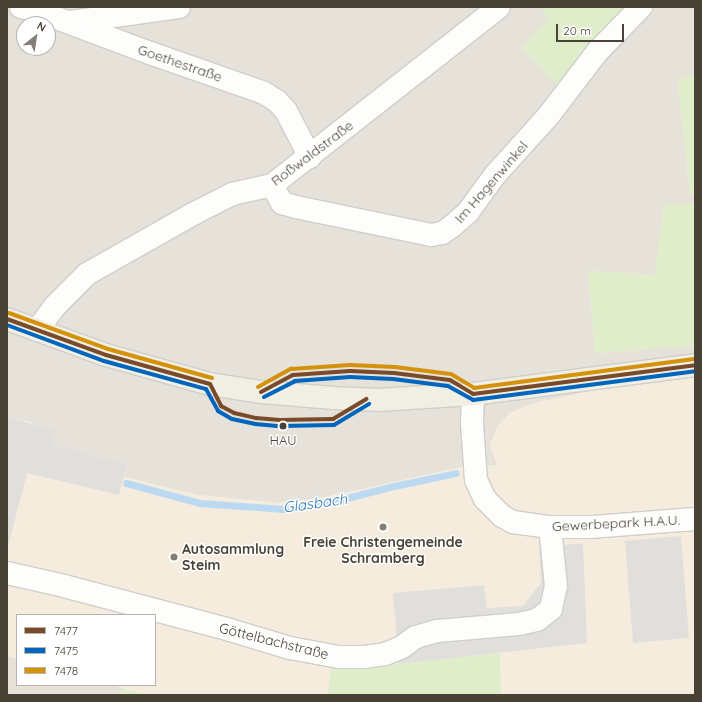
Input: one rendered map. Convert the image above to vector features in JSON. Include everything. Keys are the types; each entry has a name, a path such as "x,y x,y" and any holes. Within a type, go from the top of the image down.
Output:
{"main road":[{"path":"7,319 106,355 210,384 333,398 379,400 473,394 695,365"}],"street":[{"name":"Goethestraße","path":"21,7 36,10 264,92 277,101 286,111 310,157"},
{"path":"70,23 179,7"},
{"name":"Roßwaldstraße","path":"37,330 55,306 87,274 193,214 232,194 272,186 499,7"},
{"name":"Im Hagenwinkel","path":"272,186 282,204 296,208 431,235 442,233 468,212 495,174 549,115 598,51 641,7"},
{"name":"Gewerbepark H.A.U.","path":"473,394 472,423 476,480 486,499 502,516 513,522 550,527 613,525 695,519"},
{"name":"Göttelbachstraße","path":"7,573 64,586 290,648 339,657 364,657 385,654 402,647 416,637 437,631 519,624 537,620 551,609 556,586 550,527"}],"shaded area":[{"path":"7,7 695,7 695,74 678,80 690,195 695,195 695,203 664,205 655,275 588,271 595,353 695,346 695,375 656,377 531,404 510,413 497,427 497,465 457,468 326,497 279,503 197,495 124,477 127,464 52,444 33,423 7,417"},
{"path":"695,375 695,695 501,695 500,653 364,667 331,665 328,695 149,695 117,686 156,686 156,614 16,614 16,658 7,656 7,417 54,430 52,444 127,464 124,477 197,495 279,503 326,497 457,468 497,466 490,445 497,427 510,413 531,404 656,377"},
{"path":"7,417 54,430 52,444 127,464 119,495 27,473 7,551"},
{"path":"681,536 689,638 633,643 625,541"},
{"path":"583,543 587,643 399,664 393,593 484,585 487,608 523,606 541,583 539,548"},
{"path":"7,656 16,658 16,686 116,686 122,688 120,695 7,695"}],"green space":[{"path":"540,7 624,7 585,50 558,86 522,48 548,19"},
{"path":"695,74 695,195 690,195 678,80"},
{"path":"695,203 695,346 595,353 588,271 655,275 664,205"},
{"path":"500,653 501,695 328,695 331,664 364,667"},
{"path":"122,688 149,695 120,695"}],"waterway":[{"name":"Glasbach","path":"126,483 200,503 283,509 331,502 394,486 456,473"}],"transit line":[{"name":"7478","path":"9,313 108,349 212,378"},
{"name":"7477","path":"7,319 106,355 210,384 221,406 234,413 256,418 280,420 333,419 366,399"},
{"name":"7475","path":"7,325 104,361 206,389 218,411 232,419 255,424 280,426 334,425 369,404"},
{"name":"7478","path":"258,387 291,369 350,365 395,367 451,374 474,388 694,359"},
{"name":"7477","path":"261,392 293,375 350,371 394,373 450,380 473,394 695,365"},
{"name":"7475","path":"264,397 295,381 350,377 393,379 448,386 473,400 695,371"}],"place":[{"name":"HAU","path":"283,426"},
{"name":"Freie Christengemeinde Schramberg","path":"383,527"},
{"name":"Autosammlung Steim","path":"174,557"}]}
